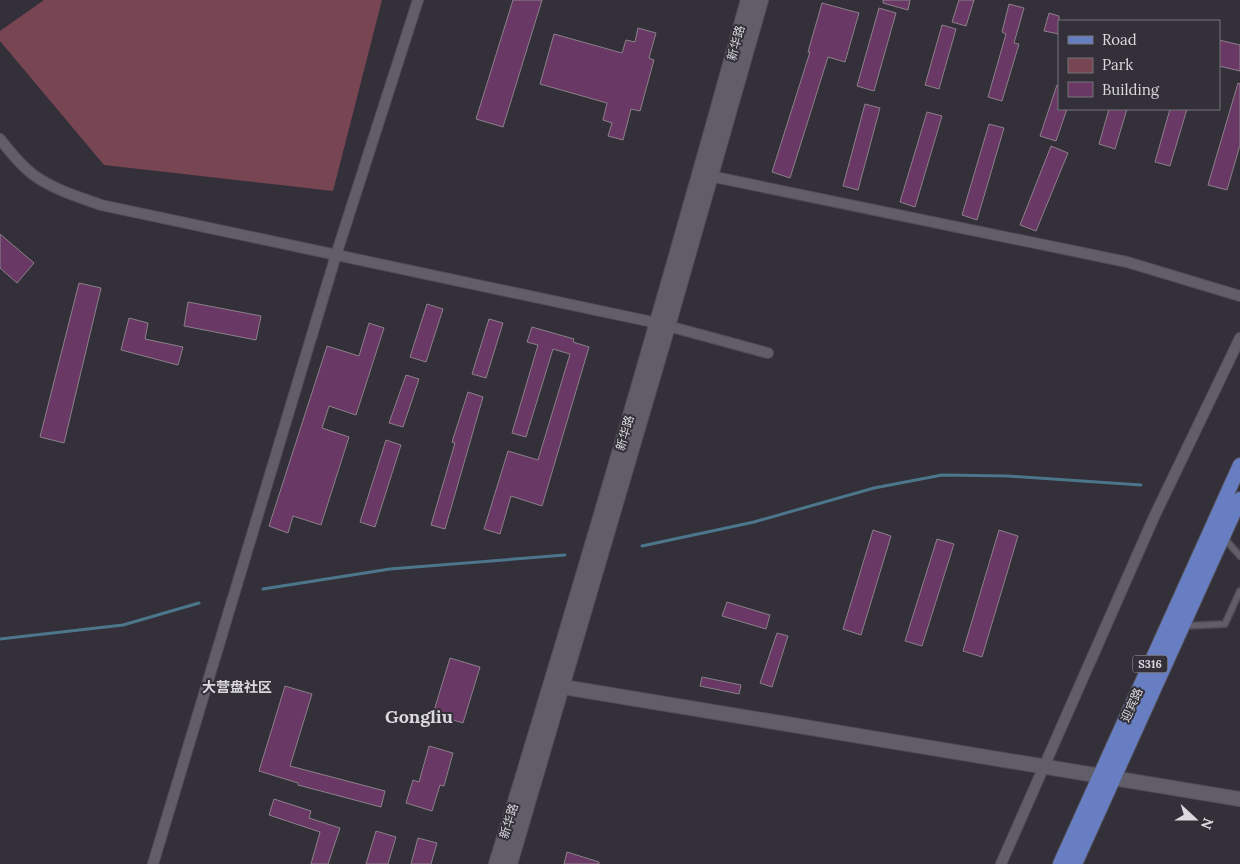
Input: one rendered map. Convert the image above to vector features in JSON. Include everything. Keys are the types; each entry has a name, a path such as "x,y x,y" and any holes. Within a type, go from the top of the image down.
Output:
{"main road":[{"name":"新华路","path":"705,175 748,0"},
{"name":"新华路","path":"510,864 557,686 705,175 761,0"},
{"name":"迎宾路","path":"1060,864 1240,465"},
{"name":"迎宾路","path":"1075,864 1240,499"},
{"name":"新华路","path":"496,864 557,686"},
{"path":"557,686 1240,798"}],"street":[{"path":"153,864 336,255 418,0"},
{"path":"0,139 10,152 35,176 64,191 101,204 662,325 768,353"},
{"path":"705,175 1127,262 1240,296"},
{"path":"1001,864 1154,517 1240,338"}],"lane":[{"path":"1223,536 1240,556"},
{"path":"1182,626 1225,624 1240,591"}],"green space":[{"path":"44,0 382,0 333,191 104,165 0,41 0,31"}],"building":[{"path":"513,0 542,0 503,127 476,119"},
{"path":"883,0 910,0 908,10 883,3"},
{"path":"959,0 974,0 966,26 952,22"},
{"path":"822,3 859,13 845,62 828,57 790,178 772,172 810,52 808,52"},
{"path":"1009,4 1024,8 1014,43 1019,44 1002,101 988,97 1006,34 1002,32"},
{"path":"879,8 896,13 874,91 857,86"},
{"path":"1049,13 1059,16 1058,34 1044,31"},
{"path":"942,25 956,29 939,89 925,85"},
{"path":"638,28 656,33 649,58 654,60 640,111 631,109 623,140 608,136 612,123 603,120 607,103 540,84 554,34 622,53 626,40 635,42"},
{"path":"1220,40 1240,45 1240,71 1220,66"},
{"path":"1238,83 1240,84 1240,145 1227,190 1208,185"},
{"path":"1058,85 1058,110 1067,110 1056,141 1040,136"},
{"path":"865,104 880,108 858,190 843,186"},
{"path":"1109,110 1127,110 1115,149 1099,144"},
{"path":"1170,110 1187,110 1170,166 1155,162"},
{"path":"927,112 942,116 915,207 900,202"},
{"path":"989,124 1004,128 977,220 962,215"},
{"path":"1051,146 1068,153 1036,231 1020,225"},
{"path":"0,234 34,263 17,283 0,268"},
{"path":"79,283 101,288 64,443 40,437"},
{"path":"188,302 261,316 256,340 184,326"},
{"path":"427,304 443,309 426,362 410,357"},
{"path":"129,318 148,323 145,339 183,347 178,365 121,350"},
{"path":"489,319 503,323 486,378 472,374"},
{"path":"369,323 384,328 356,415 329,406 322,428 349,437 321,525 293,516 288,533 269,526 327,346 359,356"},
{"path":"532,327 574,339 573,342 589,347 542,506 511,496 500,534 484,529 508,451 538,460 570,354 553,349 526,437 512,433 538,345 527,342"},
{"path":"406,375 419,379 403,427 389,423"},
{"path":"468,392 483,397 445,529 431,525 455,443 452,442"},
{"path":"386,440 401,445 375,527 360,522"},
{"path":"873,530 891,536 861,635 843,629"},
{"path":"999,530 1018,536 982,657 963,651"},
{"path":"937,539 954,544 922,646 905,641"},
{"path":"727,602 770,615 766,629 722,616"},
{"path":"777,633 788,636 772,687 760,683"},
{"path":"450,658 480,667 463,723 433,714"},
{"path":"702,677 741,685 739,694 700,686"},
{"path":"285,686 312,694 290,766 385,791 381,807 298,785 298,783 259,771"},
{"path":"429,746 453,753 444,786 440,785 432,811 406,803 413,780 419,782"},
{"path":"274,799 311,811 309,818 340,828 328,864 311,864 320,832 269,815"},
{"path":"376,831 396,837 388,864 366,864"},
{"path":"418,838 437,843 431,864 411,864"},
{"path":"567,852 599,862 599,864 564,864"}],"waterway":[{"path":"642,546 754,522 874,488 942,475 1008,476 1141,485"},
{"path":"263,589 390,569 565,555"},
{"path":"0,639 123,625 199,603"}],"district":[{"name":"大营盘社区","path":"237,687"},
{"name":"Gongliu","path":"419,717"}]}
